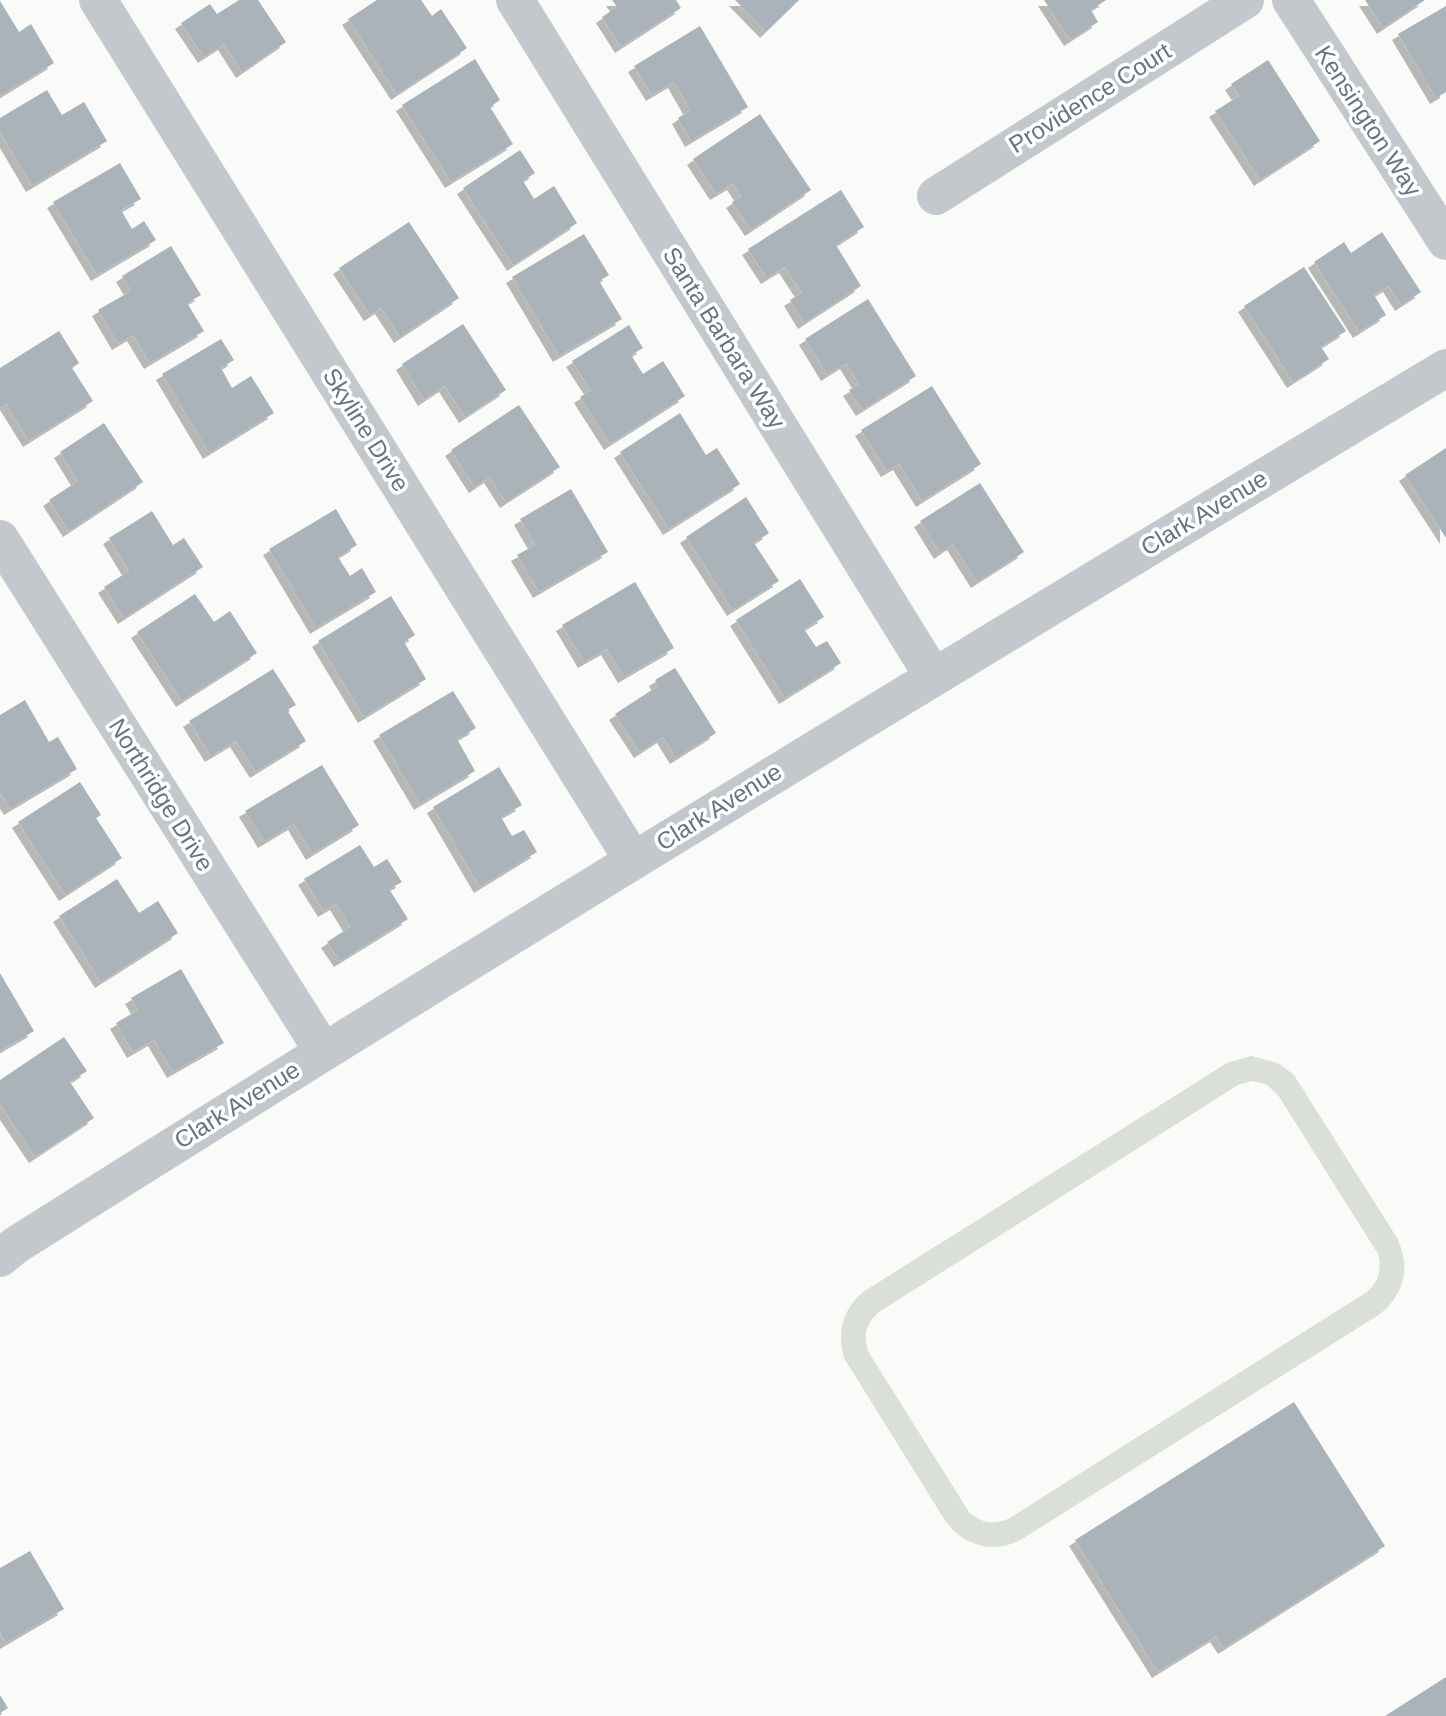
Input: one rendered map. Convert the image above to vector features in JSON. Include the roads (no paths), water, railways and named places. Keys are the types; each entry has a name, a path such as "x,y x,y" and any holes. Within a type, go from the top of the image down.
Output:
{"street":[{"name":"Skyline Drive","path":"97,0 634,860"},
{"name":"Santa Barbara Way","path":"515,0 933,676"},
{"name":"Providence Court","path":"936,196 1245,0"},
{"name":"Kensington Way","path":"1291,0 1446,241"},
{"name":"Clark Avenue","path":"5,1241 323,1051 933,676 1446,368"},
{"name":"Northridge Drive","path":"0,540 323,1051"}]}
